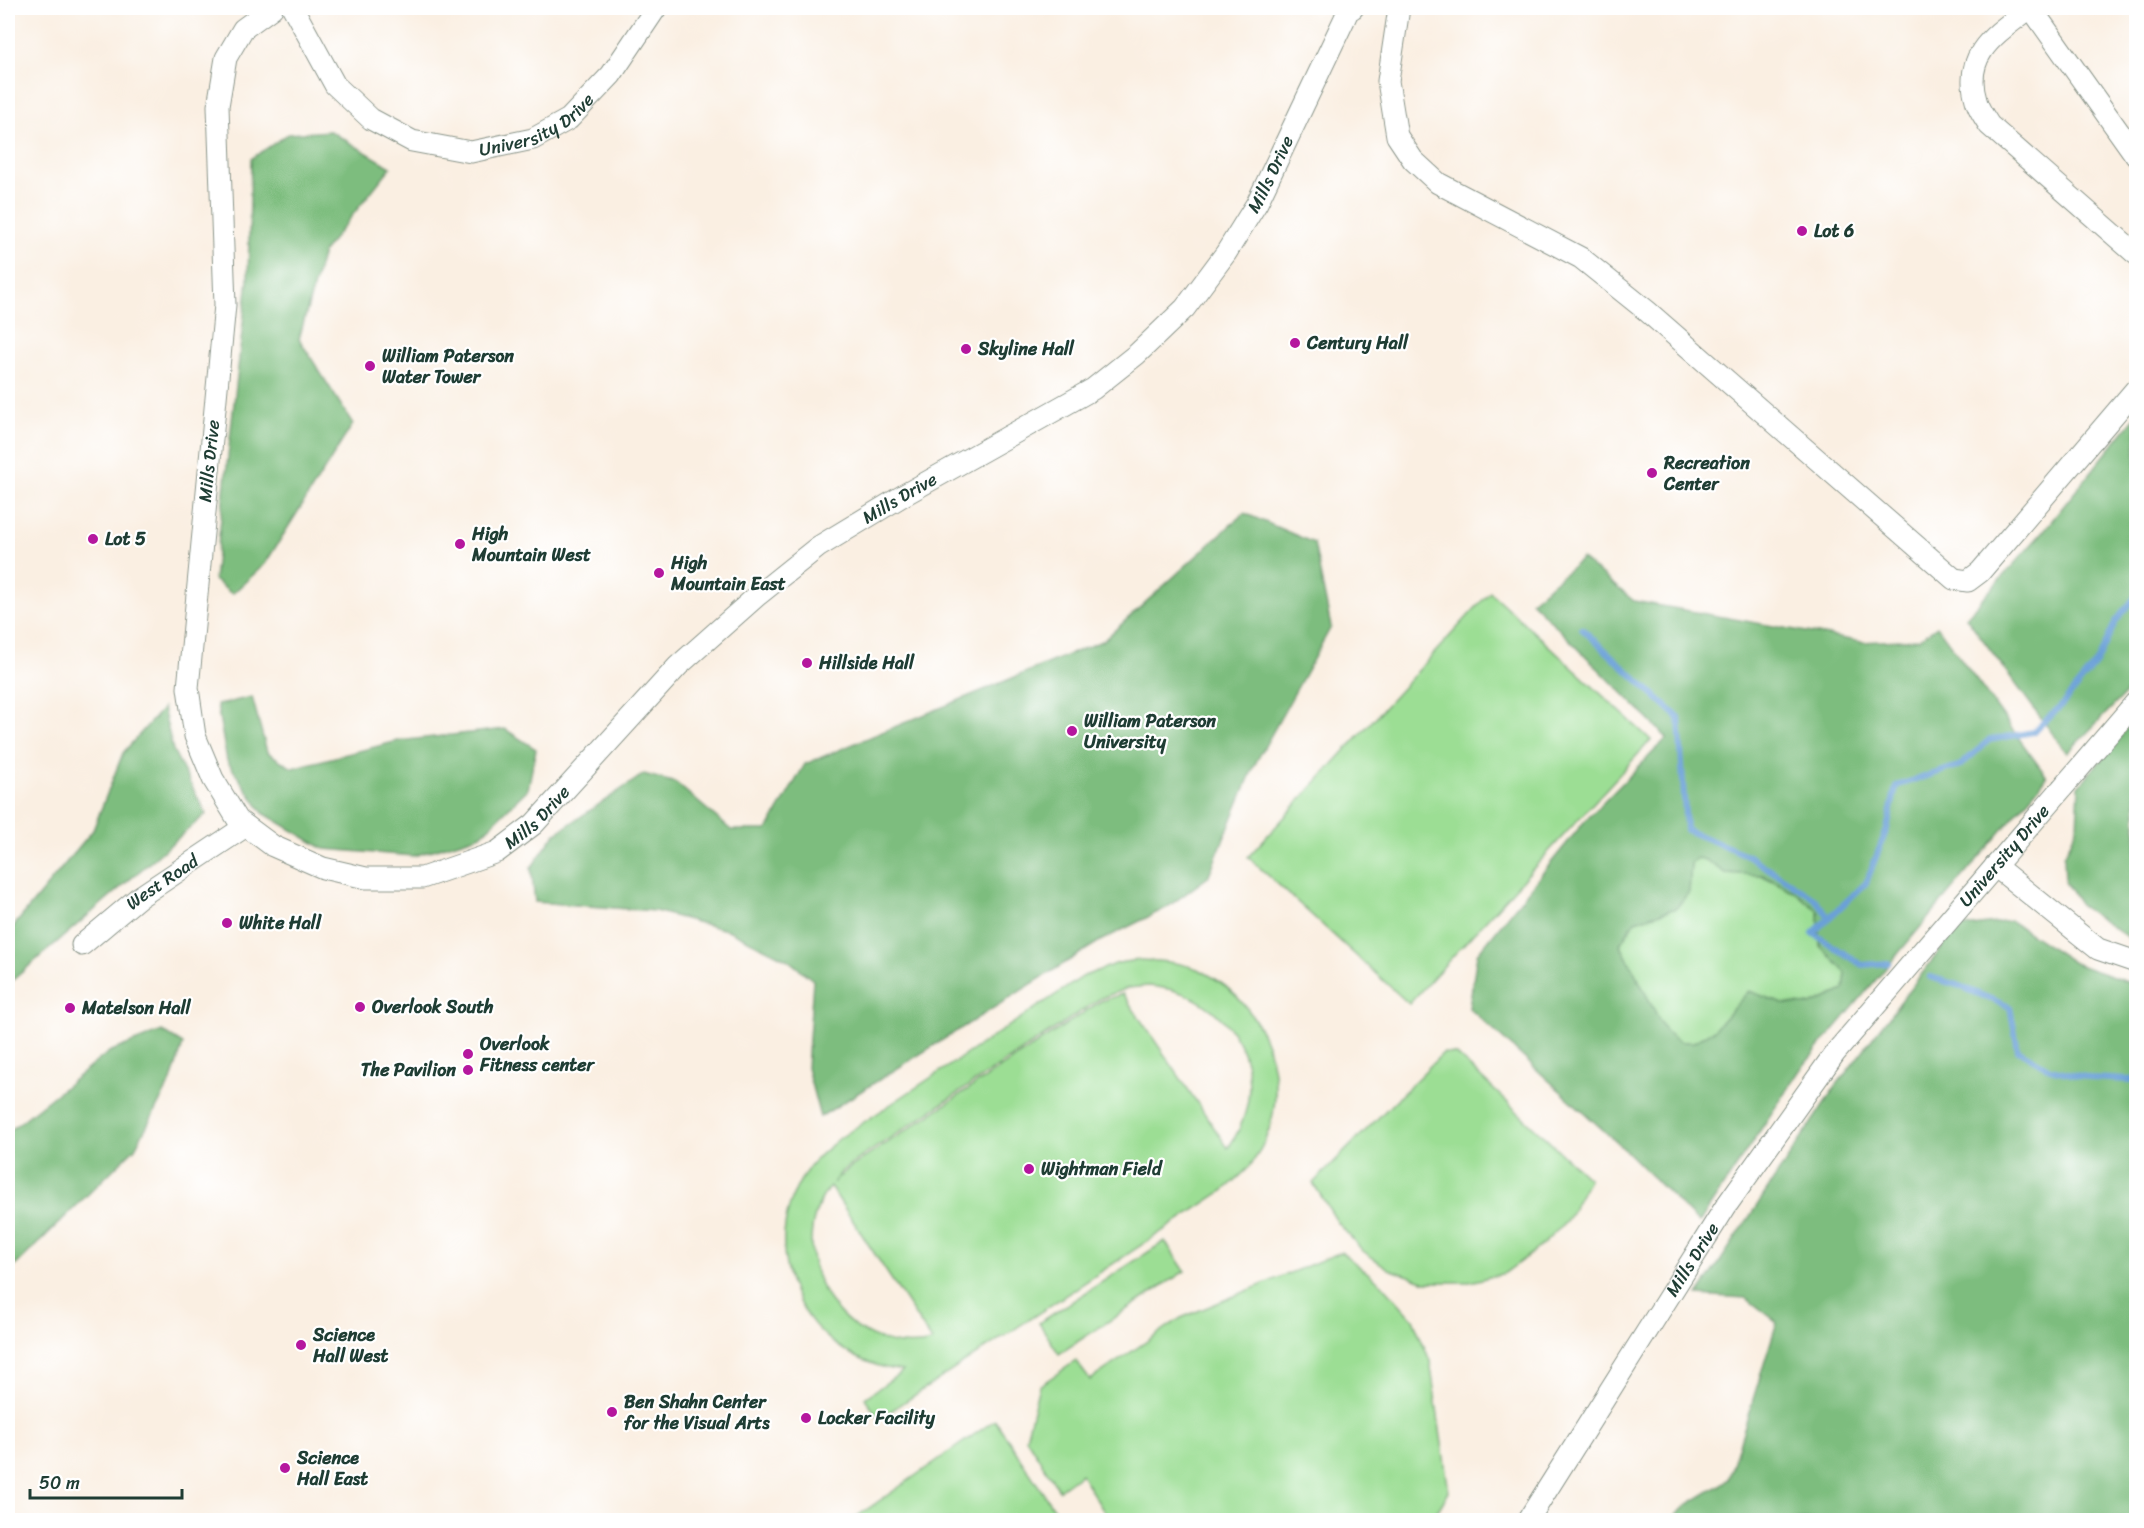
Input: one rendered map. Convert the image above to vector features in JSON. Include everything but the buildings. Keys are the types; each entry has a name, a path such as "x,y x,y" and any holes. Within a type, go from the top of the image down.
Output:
{"street":[{"name":"Mills Drive","path":"272,8 243,29 226,58 218,106 225,305 188,688 195,736 213,779 238,820 273,846 323,868 366,878 422,878 497,852 534,824 678,666 758,595 818,547 904,495 1093,389 1137,354 1185,308 1226,253 1257,203 1348,11 1353,8"},
{"name":"University Drive","path":"293,8 335,85 371,120 412,141 471,152 533,139 569,119 611,75 656,8"},
{"path":"1399,8 1388,81 1397,136 1413,160 1438,183 1581,258 1647,311 1954,579 1968,581 1980,572 2136,389"},
{"path":"2136,156 2030,8 1987,42 1972,72 1976,102 1989,125 2136,255"},
{"name":"University Drive","path":"1871,1010 2136,702"},
{"name":"West Road","path":"82,945 138,898 246,826"},
{"path":"1995,866 2098,949 2136,962"},
{"name":"Mills Drive","path":"1528,1521 1726,1206 1835,1053 1871,1010"}],"green space":[{"path":"330,131 391,167 323,252 299,339 353,424 265,564 232,594 214,580 248,279 251,159 288,134"},
{"path":"2136,416 2136,679 2131,688 2067,753 1966,617 2041,534"},
{"path":"1244,513 1314,543 1331,627 1254,766 1208,877 1166,908 1100,941 820,1117 807,1068 813,980 788,960 730,931 655,911 535,902 531,868 555,834 644,774 676,783 731,830 767,830 805,764 1104,640"},
{"path":"1582,559 1634,601 1862,642 1919,639 1937,626 2047,777 1800,1070 1699,1223 1624,1149 1469,1008 1477,954 1584,822 1667,738 1531,601","holes":["1697,858 1706,860 1725,873 1762,875 1795,892 1818,911 1820,946 1846,973 1844,990 1811,1005 1783,1004 1749,991 1714,1030 1694,1042 1680,1042 1665,1031 1620,944 1635,921 1676,908 1689,892 1691,863"]},
{"path":"1490,592 1651,740 1409,1004 1248,857"},
{"path":"252,697 267,752 292,768 398,741 505,729 536,749 528,789 481,835 414,856 324,849 263,813 227,761 217,705"},
{"path":"163,708 173,750 206,814 8,984 8,933 93,830 123,753"},
{"path":"2136,718 2136,943 2081,906 2065,882 2064,856 2077,828 2079,786"},
{"path":"1697,858 1706,860 1725,873 1761,875 1795,892 1818,911 1820,946 1846,973 1844,990 1811,1005 1783,1004 1749,991 1714,1030 1694,1042 1680,1042 1665,1031 1620,944 1635,921 1676,908 1689,892 1691,863"},
{"path":"2011,921 2076,964 2136,985 2136,1520 1671,1520 1688,1504 1728,1480 1777,1322 1746,1298 1698,1295 1835,1087 1957,928"},
{"name":"Wightman Field","path":"1139,960 1155,961 1194,968 1226,987 1246,1008 1261,1031 1271,1058 1275,1085 1273,1113 1265,1140 1250,1166 1223,1191 879,1419 865,1398 903,1371 868,1362 838,1346 813,1323 796,1296 786,1265 784,1232 792,1198 810,1166 840,1138 1084,976 1118,963","holes":["1148,986 1178,992 1203,1004 1224,1021 1239,1043 1247,1067 1249,1094 1242,1121 1228,1148 1123,994 1101,1001 848,1169 833,1183 842,1171 863,1156 1101,998 1128,988","830,1186 932,1341 932,1342 901,1344 872,1336 848,1320 828,1298 816,1272 811,1244 815,1214"]},
{"path":"162,1031 183,1044 171,1081 135,1148 8,1273 8,1132 109,1052"},
{"path":"1443,1053 1456,1054 1589,1179 1566,1222 1541,1246 1505,1273 1470,1282 1426,1282 1389,1269 1363,1251 1338,1223 1313,1183"},
{"path":"1165,1241 1185,1271 1059,1354 1039,1323"},
{"path":"1341,1252 1382,1284 1413,1319 1430,1361 1449,1492 1432,1520 1109,1520 1081,1474 1059,1490 1026,1438 1039,1386 1076,1361 1090,1380 1181,1318"},
{"path":"995,1420 1061,1520 852,1520"}],"waterway":[{"path":"1888,963 1862,965 1813,933 1866,883 1887,829 1896,786 1961,765 1989,740 2033,732 2061,706 2097,662 2116,621 2136,596"},
{"path":"1582,629 1679,718 1686,830 1747,855 1814,898 1829,917"},
{"path":"1930,977 1957,985 2010,1007 2018,1050 2050,1069 2090,1078 2130,1080 2136,1078"}],"place":[{"name":"Lot 6","path":"1802,231"},
{"name":"Century Hall","path":"1295,343"},
{"name":"Skyline Hall","path":"966,349"},
{"name":"William Paterson Water Tower","path":"370,366"},
{"name":"Recreation Center","path":"1652,473"},
{"name":"Lot 5","path":"93,539"},
{"name":"High Mountain West","path":"460,544"},
{"name":"High Mountain East","path":"659,573"},
{"name":"Hillside Hall","path":"807,663"},
{"name":"William Paterson University","path":"1072,731"},
{"name":"White Hall","path":"227,923"},
{"name":"Overlook South","path":"360,1007"},
{"name":"Matelson Hall","path":"70,1008"},
{"name":"Overlook Fitness center","path":"468,1054"},
{"name":"The Pavilion","path":"468,1070"},
{"name":"Wightman Field","path":"1029,1169"},
{"name":"Science Hall West","path":"301,1345"},
{"name":"Ben Shahn Center for the Visual Arts","path":"612,1412"},
{"name":"Locker Facility","path":"806,1418"},
{"name":"Science Hall East","path":"285,1468"}]}
